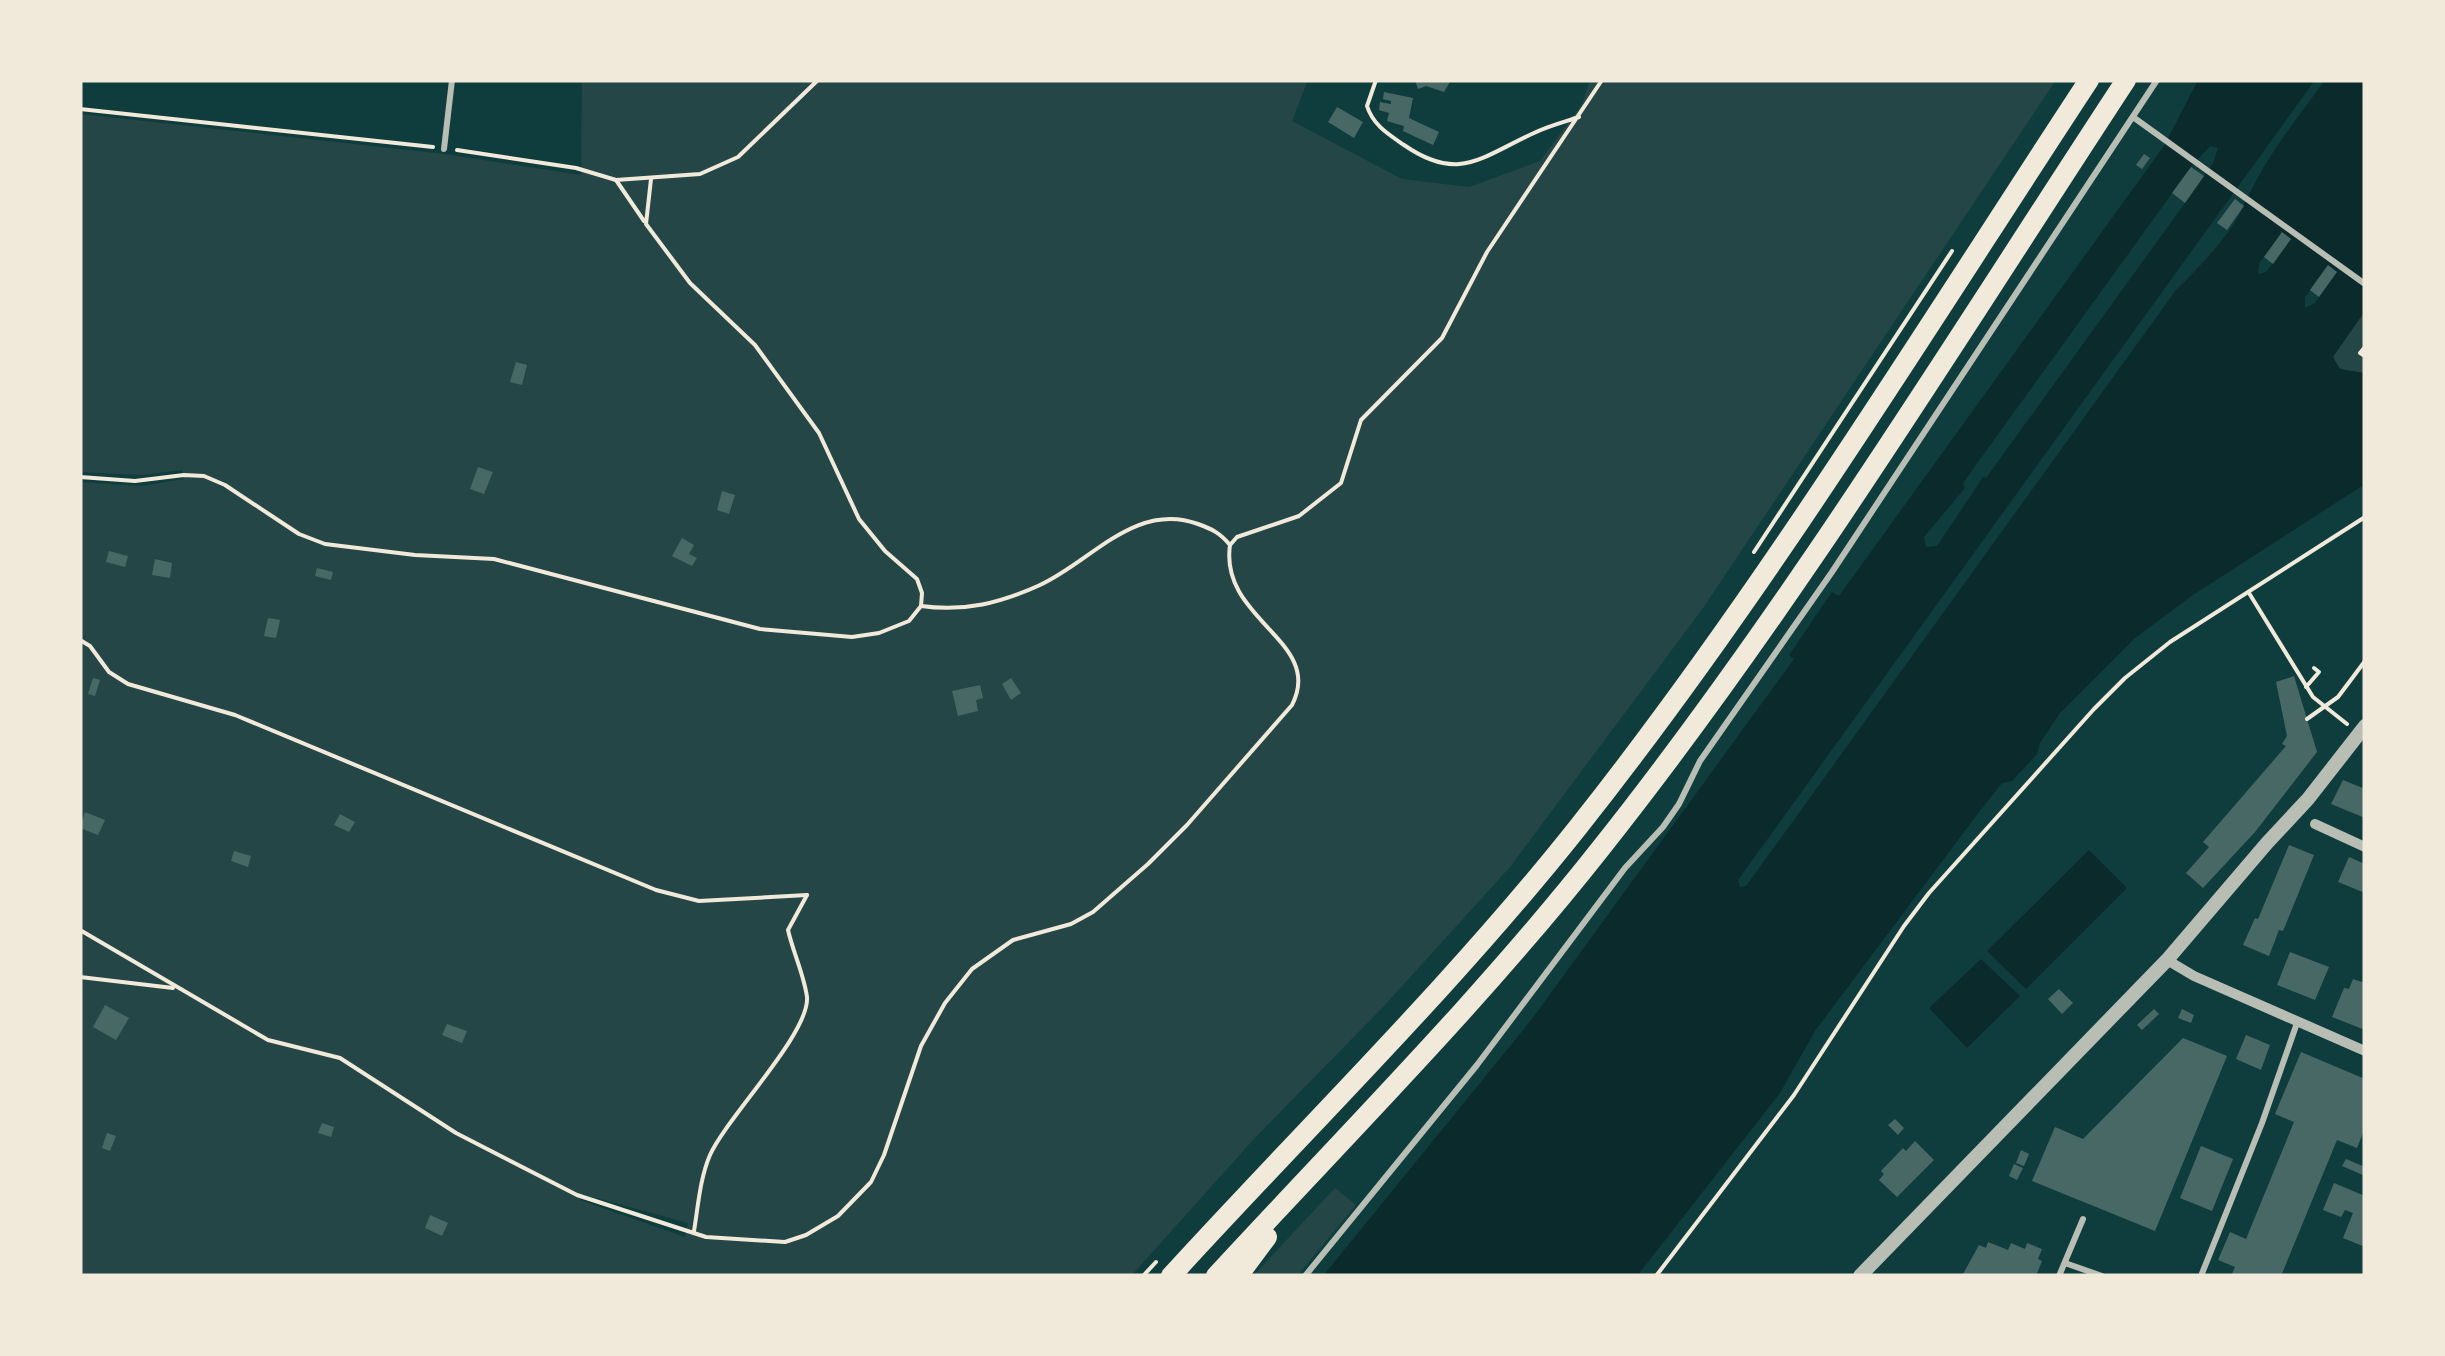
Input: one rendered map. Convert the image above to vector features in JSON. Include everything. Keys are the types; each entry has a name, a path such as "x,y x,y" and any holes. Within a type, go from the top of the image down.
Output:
{"highway":[{"path":"1164,1269 1446,982 1589,813 1760,579 2089,80"},
{"path":"1216,1276 1540,922 1678,747 1832,527 2126,80"},
{"path":"1238,1276 1318,1166"}],"street":[{"path":"1860,1276 2167,960 2266,842 2308,799 2365,726"},
{"path":"2315,824 2365,847"},
{"path":"2167,960 2194,976 2365,1051"}],"lane":[{"path":"444,148 452,80"},
{"path":"1304,1276 1477,1065 1625,868 1663,827 1700,761 1832,572 2157,80"},
{"path":"2133,117 2365,284"},
{"path":"2201,1276 2297,1022"},
{"path":"2060,1276 2083,1219"},
{"path":"2065,1263 2102,1276"}],"path":[{"path":"80,109 444,148 576,168 616,180 700,174 727,164 769,130 818,80"},
{"path":"1376,80 1367,106 1376,124 1436,164 1460,166 1476,162 1533,133 1578,117"},
{"path":"80,930 274,1043 340,1058 456,1133 565,1190 720,1240 785,1242 806,1234 844,1212 876,1174 921,1046 963,978 987,955 1013,940 1076,922 1101,905 1187,825 1287,711 1298,689 1296,668 1285,645 1244,601 1230,570 1230,544 1237,537 1308,510 1340,483 1357,427 1442,338 1487,252 1602,80"},
{"path":"646,224 651,178"},
{"path":"80,477 135,481 204,476 225,485 300,534 324,544 494,559 773,631 832,638 870,635 909,621 922,606 916,579 885,551 859,519 814,426 755,346 690,283 616,180"},
{"path":"1746,562 1959,241"},
{"path":"2365,346 2360,354 2365,356"},
{"path":"1656,1276 1794,1096 1880,960 1929,893 2126,678 2170,642 2365,517"},
{"path":"922,606 950,609 998,603 1044,584 1117,534 1152,522 1188,520 1217,531 1230,544"},
{"path":"2248,592 2306,687 2347,724"},
{"path":"80,640 90,646 109,672 128,684 235,715 656,890 699,900 807,895 788,930 808,1000 802,1018 708,1158 693,1234"},
{"path":"2307,718 2338,697 2365,661"},
{"path":"2306,687 2319,672 2314,668"},
{"path":"80,978 178,988"},
{"path":"1143,1276 1164,1269"}],"shaded area":[{"path":"582,80 1308,80 1292,121 1402,179 1469,187 1540,161 1582,104 1590,80 2056,80 1703,608 1510,867 1131,1276 80,1276 80,482 142,486 184,479 182,470 142,475 80,472 80,114 444,154 581,175","holes":["582,1194 688,1223 685,1237 580,1200"]},
{"path":"2198,80 2315,80 1738,880 1740,887 1746,886 1757,871 2176,290 2239,216 2270,157 2325,80 2365,80 2365,311 2333,357 2340,369 2365,373 2365,484 2193,595 2135,638 2060,713 2037,754 2012,781 2002,783 1976,816 1815,1031 1780,1093 1637,1276 1323,1276 1532,1019 1794,659 1789,655 1832,592 1839,596 2164,146","holes":["2210,146 2218,148 2213,163 2185,203 1986,478 1983,477 1937,546 1926,547 1924,537 1965,488 1963,483","2282,233 2291,239 2266,272 2258,274 2259,263","2327,266 2336,272 2315,303 2305,308 2305,297"]},
{"path":"2365,311 2365,373 2345,371 2336,366 2333,355"},
{"path":"2089,850 2127,888 2026,989 1987,951"},
{"path":"1981,959 2020,996 1967,1048 1929,1008"},
{"path":"1335,1188 1356,1205 1297,1276 1253,1276"}],"building":[{"path":"1415,80 1451,80 1444,92 1426,86 1418,89"},
{"path":"1384,92 1413,98 1409,118 1439,132 1433,145 1403,131 1404,126 1387,121 1389,113 1379,110 1380,102 1391,104 1383,99"},
{"path":"1337,107 1363,122 1354,138 1328,122"},
{"path":"2144,154 2150,158 2142,169 2136,165"},
{"path":"2191,167 2204,176 2185,203 2172,193"},
{"path":"2235,199 2244,206 2227,230 2217,223"},
{"path":"2282,232 2291,239 2273,264 2264,257"},
{"path":"2328,265 2337,272 2319,297 2310,290"},
{"path":"516,362 527,365 522,385 510,382"},
{"path":"478,467 493,472 484,494 470,489"},
{"path":"722,491 735,495 729,514 717,510"},
{"path":"682,538 694,545 689,554 697,558 692,566 672,556"},
{"path":"109,551 128,556 125,567 106,562"},
{"path":"155,559 172,563 170,578 152,575"},
{"path":"317,568 333,572 331,580 315,576"},
{"path":"268,618 280,620 276,638 264,636"},
{"path":"2294,676 2317,752 2255,832 2203,888 2186,873 2209,847 2203,842 2286,746 2282,744 2287,736 2276,682"},
{"path":"93,678 100,680 95,696 88,694"},
{"path":"1011,678 1021,693 1011,700 1002,684"},
{"path":"980,685 983,698 976,700 978,711 958,716 952,691"},
{"path":"2343,780 2365,789 2365,818 2331,804"},
{"path":"85,812 105,820 98,835 80,828"},
{"path":"340,814 355,822 349,832 334,825"},
{"path":"2289,845 2314,855 2269,956 2243,945"},
{"path":"234,851 251,856 248,867 231,861"},
{"path":"2349,857 2365,864 2365,893 2338,882"},
{"path":"2290,952 2329,967 2315,1000 2277,985"},
{"path":"2353,979 2365,983 2365,1030 2332,1017 2344,988 2349,989"},
{"path":"2059,989 2073,1003 2062,1014 2048,999"},
{"path":"105,1005 129,1018 116,1040 93,1027"},
{"path":"2154,1009 2159,1014 2142,1030 2137,1025"},
{"path":"2182,1009 2194,1015 2191,1023 2178,1018"},
{"path":"447,1024 467,1031 462,1043 442,1035"},
{"path":"2246,1035 2270,1045 2261,1070 2236,1059"},
{"path":"2183,1038 2227,1056 2155,1231 2032,1181 2055,1127 2083,1139"},
{"path":"2301,1052 2365,1079 2365,1128 2357,1148 2337,1140 2281,1276 2231,1276 2235,1267 2218,1260 2230,1232 2246,1239 2294,1122 2275,1114"},
{"path":"1895,1119 1904,1128 1898,1135 1888,1125"},
{"path":"322,1123 334,1127 331,1137 318,1133"},
{"path":"107,1133 116,1136 110,1151 102,1148"},
{"path":"1915,1141 1934,1160 1897,1197 1879,1180 1884,1174 1881,1171"},
{"path":"2201,1146 2233,1159 2212,1211 2180,1198"},
{"path":"2021,1150 2029,1154 2024,1166 2016,1163"},
{"path":"2346,1159 2365,1167 2365,1176 2342,1166"},
{"path":"2014,1164 2023,1168 2017,1180 2009,1176"},
{"path":"2334,1183 2365,1196 2365,1247 2343,1238 2353,1213 2345,1210 2341,1217 2323,1210"},
{"path":"430,1215 448,1223 442,1236 425,1228"},
{"path":"1988,1242 2008,1250 2011,1243 2025,1249 2027,1243 2042,1249 2036,1276 1963,1274 1979,1245 1986,1248"}]}
